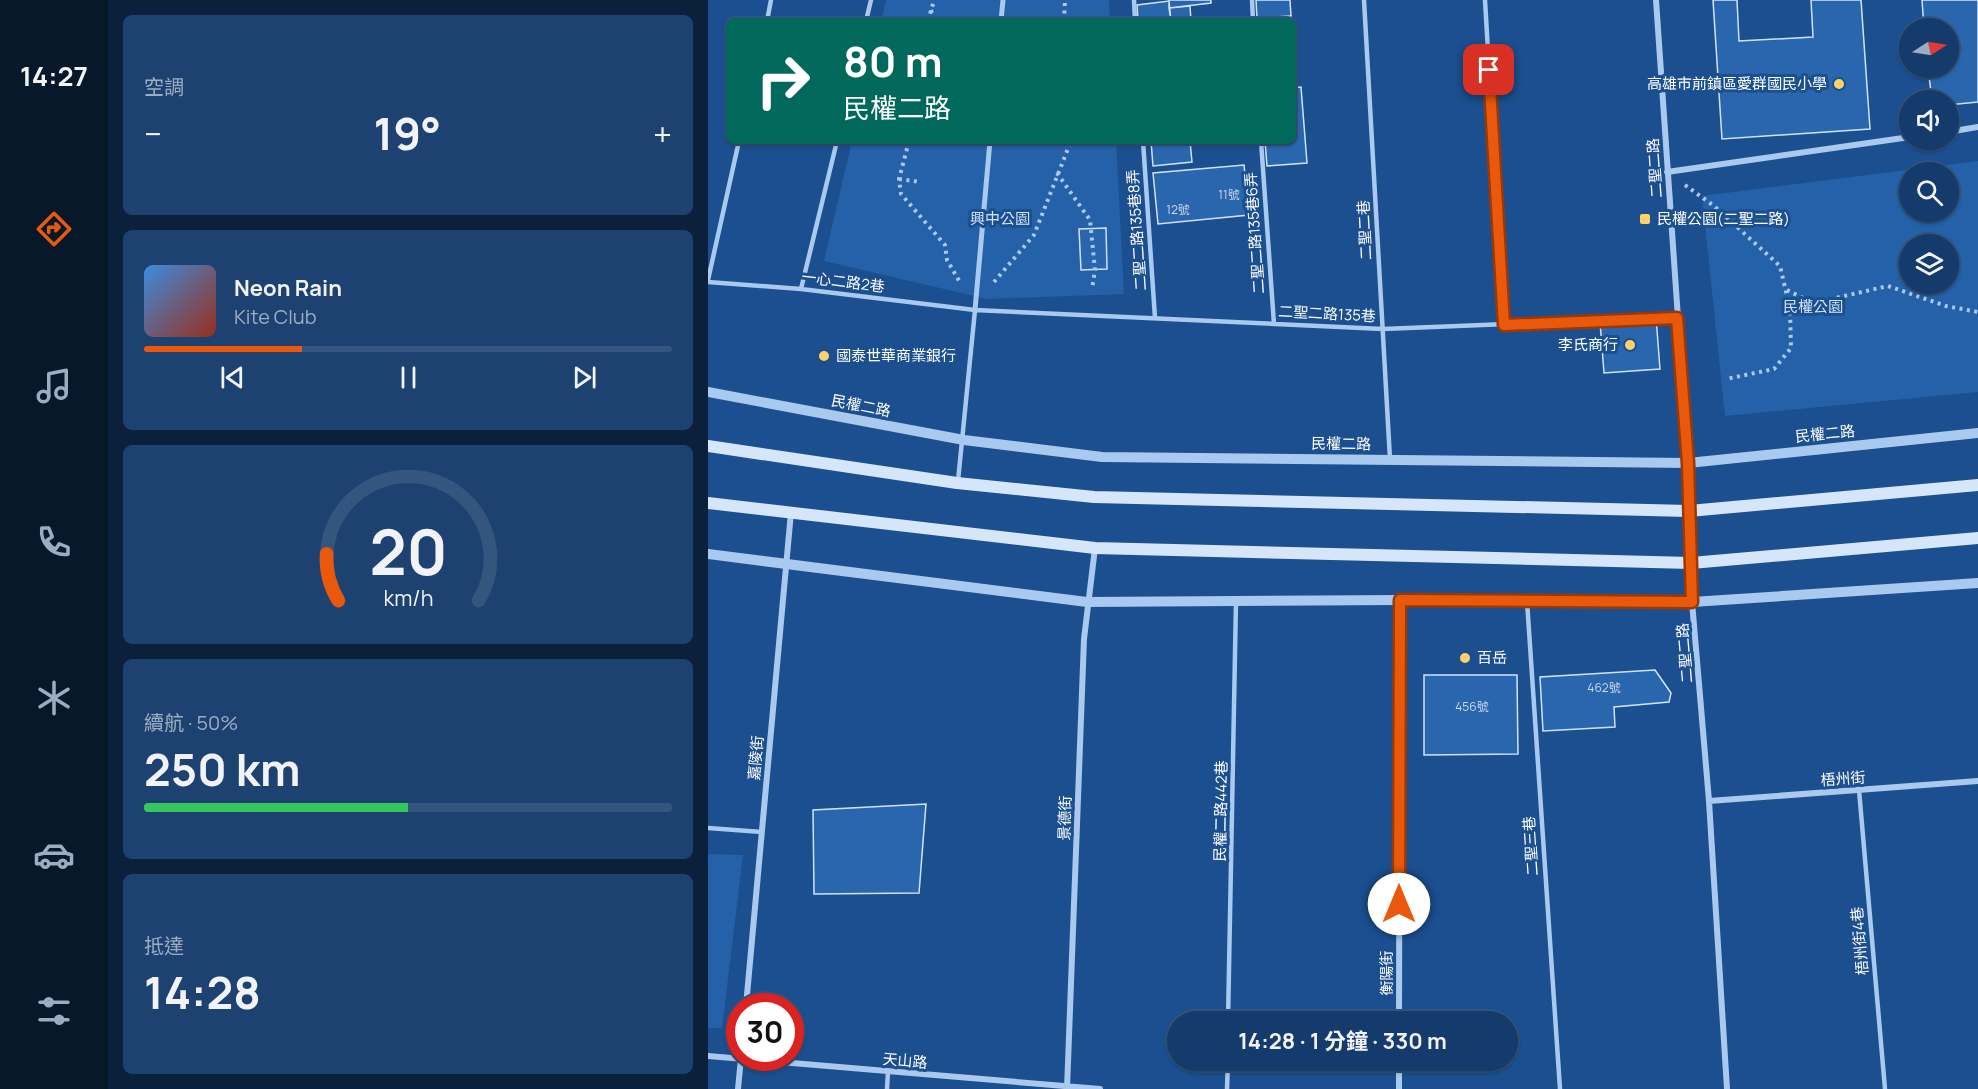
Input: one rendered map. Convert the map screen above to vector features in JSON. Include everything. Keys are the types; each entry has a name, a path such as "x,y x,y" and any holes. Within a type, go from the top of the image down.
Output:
{"main road":[{"path":"708,446 957,483 1094,497 1689,511 1978,485"},
{"path":"708,503 1095,548 1691,563 1978,538"}],"street":[{"path":"1001,18 1003,0"},
{"name":"二聖二路","path":"1656,0 1688,463 1692,602 1709,801 1727,1089"},
{"path":"1959,130 1978,127"},
{"path":"1667,171 1899,139"},
{"path":"975,310 990,144"},
{"name":"民權二路","path":"708,392 964,440 1102,457 1688,463 1978,433"},
{"name":"嘉陵街","path":"747,993 791,512"},
{"name":"景德街","path":"1067,1088 1087,602 1095,548"},
{"path":"708,554 1087,602 1400,600 1692,602 1978,583"},
{"name":"衡陽街","path":"1399,1011 1400,600"},
{"name":"梧州街","path":"1709,801 1978,781"},
{"name":"天山路","path":"708,1056 726,1057"},
{"name":"天山路","path":"804,1064 1067,1088 1100,1089"},
{"path":"738,1089 740,1071"},
{"path":"1399,1071 1399,1089"}],"lane":[{"path":"768,18 771,0"},
{"path":"867,18 871,0"},
{"path":"1134,0 1135,18"},
{"path":"1252,0 1253,18"},
{"name":"二聖二巷","path":"1364,0 1390,460"},
{"path":"1485,0 1504,325"},
{"path":"708,281 739,144"},
{"path":"801,288 836,144"},
{"name":"二聖二路135巷8弄","path":"1143,144 1155,318"},
{"name":"二聖二路135巷6弄","path":"1261,144 1274,324"},
{"name":"一心二路2巷","path":"708,281 801,288 975,310"},
{"path":"957,483 964,440 975,310"},
{"name":"二聖二路135巷","path":"975,310 1383,329 1677,318"},
{"name":"民權二路442巷","path":"1228,1011 1236,601"},
{"name":"二聖三巷","path":"1527,601 1560,1089"},
{"name":"梧州街4巷","path":"1859,790 1885,1089"},
{"path":"708,828 762,832"},
{"path":"887,1089 888,1071"},
{"path":"1227,1071 1227,1089"}],"path":[{"path":"929,18 934,0"},
{"path":"1064,18 1065,0"},
{"path":"931,9 934,18"},
{"path":"908,144 899,179 901,194 945,245 947,260 965,290"},
{"path":"992,283 1034,235 1070,144"},
{"path":"1667,171 1713,206 1780,266 1790,309 1791,348 1774,369 1726,379"},
{"path":"1057,173 1090,220 1095,270 1092,289"},
{"path":"899,179 921,182"},
{"path":"1786,290 1807,300 1827,300 1888,286 1946,306 1978,312"}],"green space":[{"path":"886,0 1109,0 1110,18 882,18"},
{"name":"興中公園","path":"851,144 1116,144 1124,294 987,299 824,261"},
{"name":"民權公園","path":"1978,161 1978,392 1725,416 1702,196 1899,171 1899,222 1959,222 1959,163"},
{"path":"708,854 743,855 722,1028 708,1028"}],"building":[{"path":"1169,0 1211,0 1211,3 1169,8"},
{"path":"1256,0 1290,0 1291,16 1257,18"},
{"path":"1713,0 1737,0 1739,41 1813,37 1811,0 1861,0 1870,129 1722,139"},
{"path":"1922,0 1978,0 1978,102 1959,104 1959,90 1931,90 1929,78 1959,78 1959,18 1923,18"},
{"path":"1169,1 1171,18 1138,18 1137,5"},
{"path":"1190,6 1191,18 1171,18 1169,8"},
{"path":"1291,16 1291,18 1257,18"},
{"path":"1301,87 1307,163 1267,166 1265,144 1296,144 1296,88"},
{"path":"1151,144 1190,144 1192,162 1153,166"},
{"path":"1244,165 1249,215 1158,224 1153,173"},
{"path":"1106,228 1107,269 1081,270 1079,229"},
{"name":"李氏商行","path":"1656,317 1660,369 1604,373 1600,322"},
{"path":"1655,670 1671,693 1669,702 1614,707 1615,727 1543,731 1540,677"},
{"path":"1424,675 1517,675 1518,754 1424,755"},
{"path":"926,804 919,893 814,894 813,810"}],"place":[{"name":"高雄市前鎮區愛群國民小學","path":"1839,84"},
{"name":"民權公園(二聖二路)","path":"1645,219"},
{"name":"李氏商行","path":"1630,345"},
{"name":"國泰世華商業銀行","path":"824,356"},
{"name":"百岳","path":"1465,658"}],"route":[{"path":"1399,904 1400,600 1692,602 1688,463 1677,318 1504,325 1489,70"}]}
